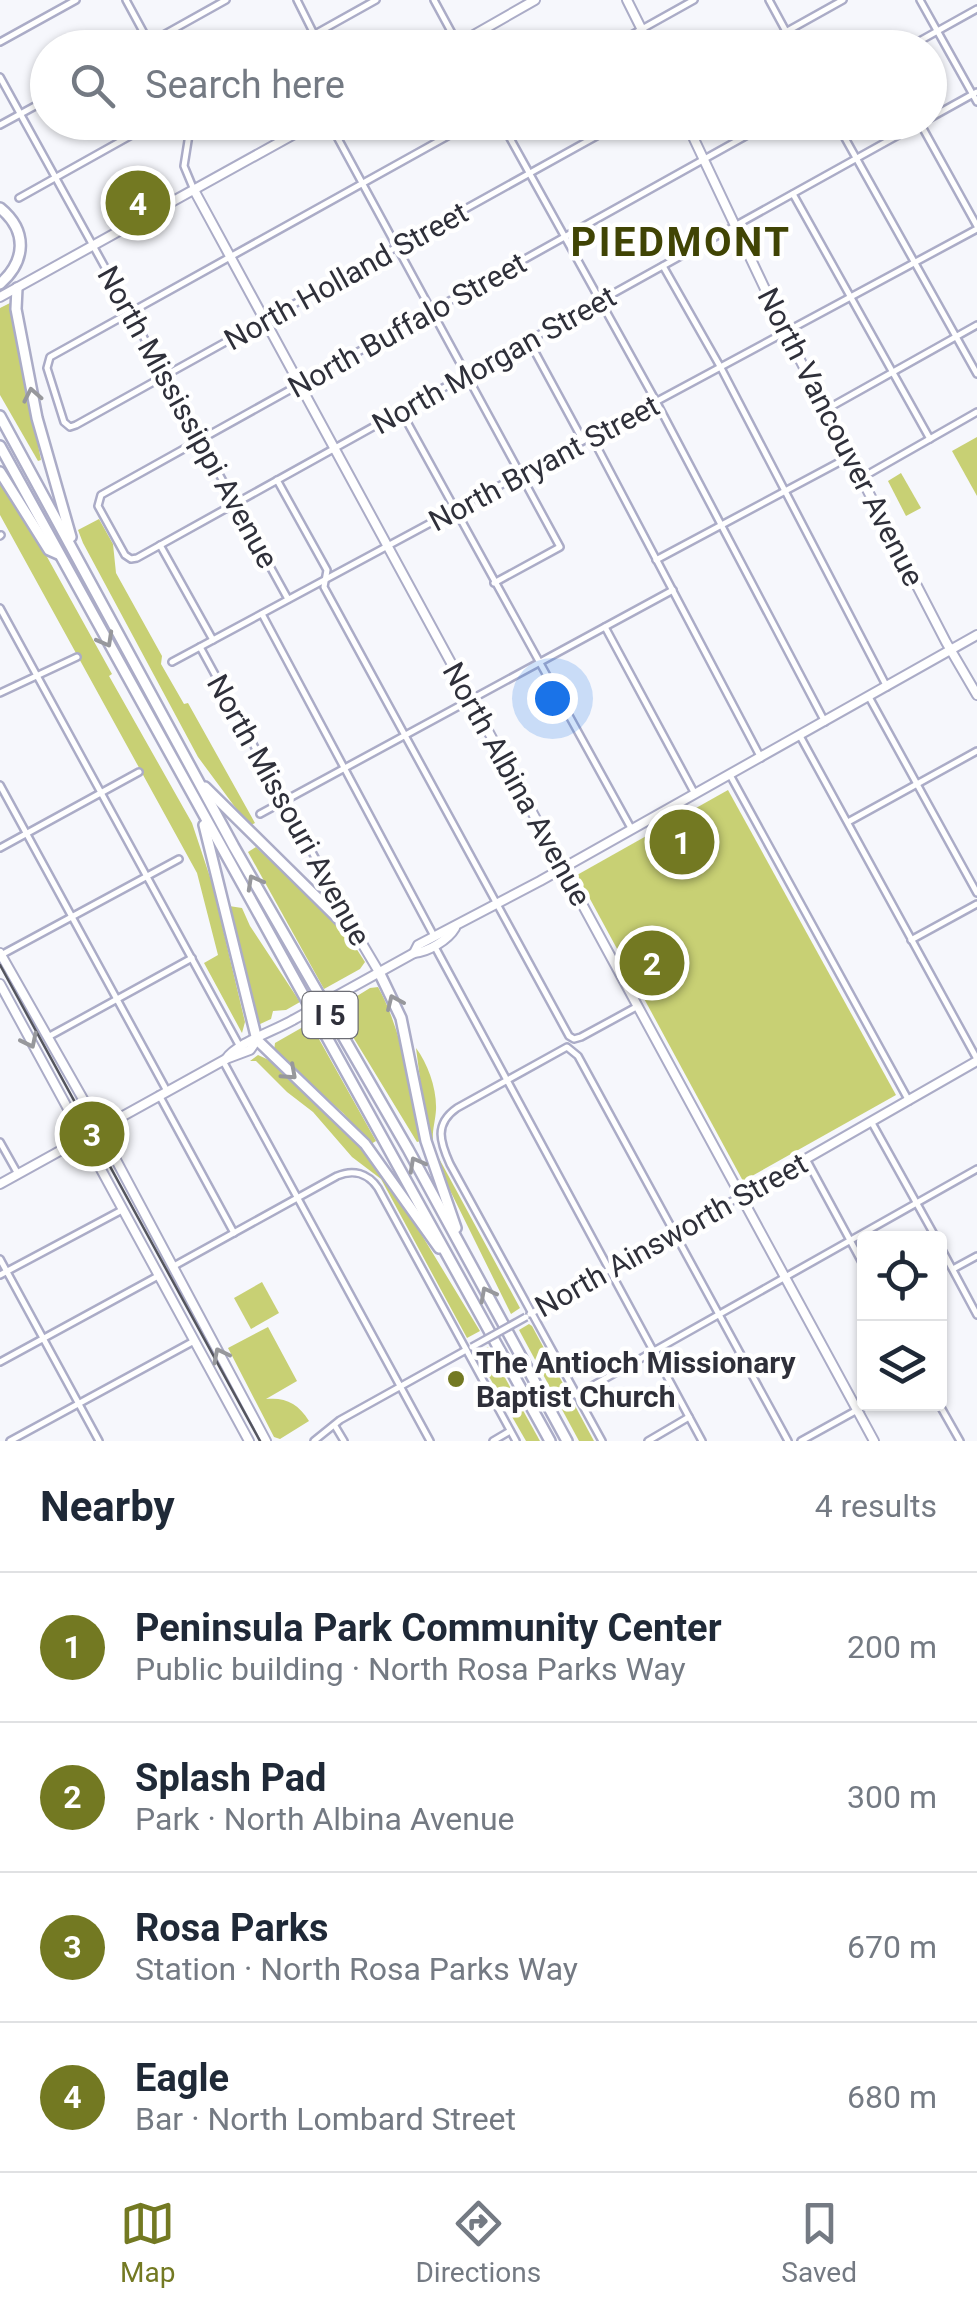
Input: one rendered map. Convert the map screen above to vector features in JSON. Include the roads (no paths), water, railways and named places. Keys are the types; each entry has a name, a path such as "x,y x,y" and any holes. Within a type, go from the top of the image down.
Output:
{"highway":[{"path":"0,208 16,226 21,247 13,271 0,284"},
{"path":"17,288 16,309 41,435 78,559"},
{"name":"I 5","path":"0,416 567,1441"},
{"name":"I 5","path":"0,446 550,1441"},
{"path":"0,472 50,550 59,554"},
{"path":"198,780 360,940"},
{"path":"202,817 209,858 257,1040 364,1144 464,1284"},
{"path":"379,972 401,1018 426,1141 463,1250"}],"street":[{"path":"0,42 76,0"},
{"path":"126,0 143,30"},
{"path":"176,30 226,0"},
{"path":"297,0 314,30"},
{"path":"323,30 376,0"},
{"path":"434,0 448,30"},
{"path":"483,30 535,0"},
{"path":"627,0 641,29 694,0"},
{"path":"769,0 785,30"},
{"path":"790,30 844,0"},
{"path":"920,0 937,30"},
{"path":"940,30 977,9"},
{"path":"947,46 977,102"},
{"name":"North Mississippi Avenue","path":"0,76 30,132"},
{"path":"947,109 975,93"},
{"path":"0,125 30,109"},
{"name":"North Mississippi Avenue","path":"35,140 288,600"},
{"path":"19,198 123,140"},
{"name":"North Albina Avenue","path":"189,140 184,166 194,190 857,1410"},
{"path":"0,298 284,140"},
{"path":"339,140 560,547 494,583"},
{"path":"130,312 440,140"},
{"path":"512,140 657,402 825,722"},
{"name":"North Holland Street","path":"130,312 47,360 64,422 70,426 590,140"},
{"name":"North Vancouver Avenue","path":"695,140 786,332 950,650 977,694"},
{"name":"North Buffalo Street","path":"131,559 97,500 101,494 739,140"},
{"path":"846,140 977,374"},
{"name":"North Morgan Street","path":"131,559 891,140"},
{"path":"930,140 977,227"},
{"path":"793,194 930,439"},
{"name":"North Bryant Street","path":"172,662 977,227"},
{"path":"663,266 721,368 887,687"},
{"path":"827,409 977,326"},
{"path":"528,340 580,435 595,443 761,758"},
{"path":"401,412 631,828"},
{"path":"862,477 977,412"},
{"path":"656,560 851,456"},
{"path":"277,480 327,570 324,587 572,1039 638,1006"},
{"name":"North Missouri Avenue","path":"160,545 213,640"},
{"path":"260,814 672,590"},
{"path":"0,608 240,1045"},
{"path":"262,614 506,1080 702,1441"},
{"path":"605,627 695,794"},
{"path":"224,1060 240,1045 257,1040 414,953 418,944 434,940 977,635"},
{"name":"North Missouri Avenue","path":"200,647 379,972"},
{"path":"0,693 77,657"},
{"path":"869,697 977,893"},
{"path":"800,736 977,1060"},
{"path":"847,823 977,752"},
{"path":"0,848 139,772"},
{"path":"730,775 909,1101"},
{"path":"0,785 118,999 234,1233"},
{"path":"178,859 0,955 266,1441"},
{"path":"911,940 977,904"},
{"path":"48,1037 192,958"},
{"path":"0,984 249,1441"},
{"path":"0,1184 224,1060 250,1050 257,1040"},
{"path":"602,1441 529,1315 441,1144 440,1131 449,1113 570,1048 578,1056 788,1441"},
{"path":"224,1060 430,1441"},
{"name":"North Ainsworth Street","path":"314,1441 400,1387 977,1060"},
{"path":"872,1122 932,1231"},
{"path":"0,1142 18,1174"},
{"path":"806,1159 857,1252"},
{"path":"576,1395 977,1170"},
{"path":"172,1268 344,1173 364,1175 378,1188 516,1441"},
{"path":"3,1274 122,1210"},
{"path":"952,1269 977,1256"},
{"path":"0,1259 3,1274 99,1441"},
{"path":"947,1259 977,1315"},
{"path":"0,1362 158,1276"},
{"path":"10,1441 194,1341"},
{"path":"801,1441 857,1410"},
{"name":"North Albina Avenue","path":"858,1411 874,1441"},
{"path":"943,1411 960,1441"},
{"path":"648,1441 689,1417"},
{"path":"335,1425 344,1441"},
{"path":"493,1441 510,1431"}],"tram line":[{"path":"0,965 260,1441"}],"place":[{"name":"Eagle","path":"138,203"},
{"name":"Peninsula Park Community Center","path":"682,842"},
{"name":"Splash Pad","path":"652,963"},
{"name":"Rosa Parks","path":"92,1134"},
{"name":"The Antioch Missionary Baptist Church","path":"456,1379"}],"district":[{"name":"PIEDMONT","path":"681,242"}]}
